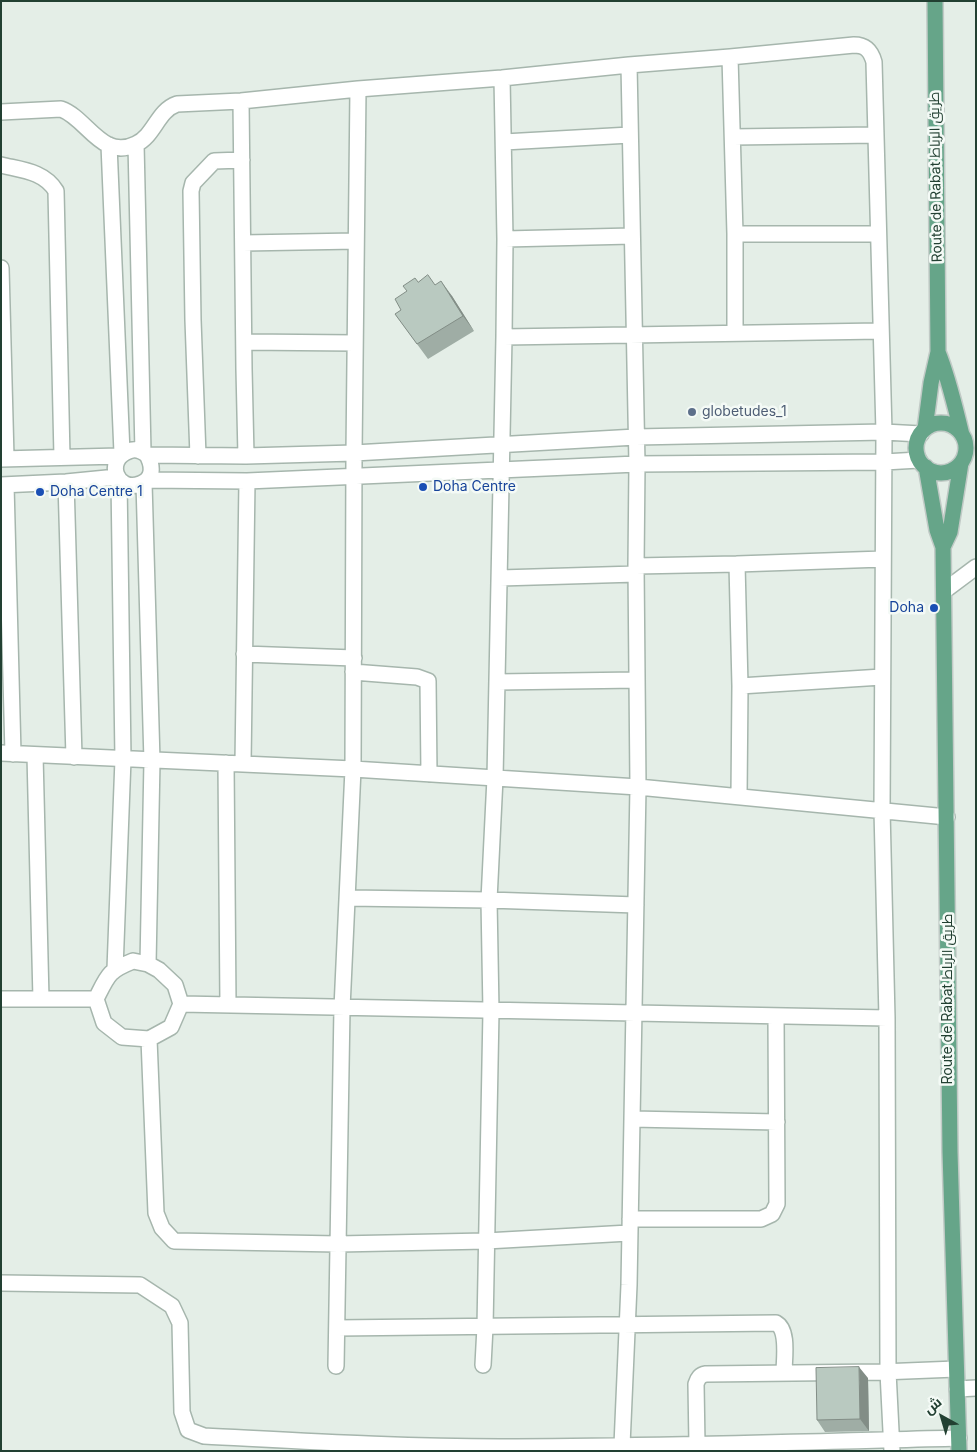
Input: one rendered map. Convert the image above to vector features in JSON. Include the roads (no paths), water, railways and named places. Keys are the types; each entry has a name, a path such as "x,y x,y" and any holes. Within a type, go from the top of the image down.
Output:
{"main road":[{"name":"Route de Rabat طريق الرباط","path":"923,432 938,352 935,1"},
{"name":"Route de Rabat طريق الرباط","path":"938,352 952,394 962,435"},
{"path":"945,423 952,425 962,435 966,449 961,463 955,468 948,472 932,471 922,463 916,450 918,440 931,425 945,423"},
{"name":"Route de Rabat طريق الرباط","path":"922,463 937,530 943,547 950,1152 959,1444"},
{"name":"Route de Rabat طريق الرباط","path":"943,547 950,532 961,463"}],"street":[{"path":"1,112 61,109 68,111 76,116 96,137 108,145 122,147 136,144 153,128 164,111 177,104 242,101 630,65 730,58 854,45 865,46 872,56 874,62 884,432 882,810 887,1018 888,1372 892,1445"},
{"path":"730,58 735,234 735,333"},
{"path":"622,1445 630,1226 638,787 637,464 630,65"},
{"path":"482,1365 485,1327 491,1010 489,900 495,778 502,470 505,239 502,78"},
{"path":"336,1366 342,1008 353,769 358,89"},
{"path":"242,101 246,456"},
{"path":"504,142 630,135"},
{"path":"733,138 875,135"},
{"path":"136,144 145,453 152,468 146,482 152,760 148,964"},
{"path":"108,145 121,455 116,463 115,470 118,479 123,759 115,968"},
{"path":"198,456 191,191 193,184 214,161 242,160"},
{"path":"1,165 41,175 52,184 56,191 62,458"},
{"path":"735,234 878,234"},
{"path":"505,239 632,236"},
{"path":"243,243 356,240"},
{"path":"1,268 4,459 121,455 132,449 145,453 246,456 354,453 636,437 923,432"},
{"path":"504,337 880,331"},
{"path":"244,342 355,343"},
{"path":"922,463 637,464 247,481 146,482 136,486 127,485 118,479 3,485 7,753 242,763 638,787 947,817"},
{"path":"242,763 247,481"},
{"path":"66,482 74,756"},
{"path":"500,578 737,564 883,559"},
{"path":"737,564 740,686 739,796"},
{"path":"944,591 976,567"},
{"path":"244,654 353,665 417,677 428,681 429,774"},
{"path":"740,686 882,677"},
{"path":"497,682 638,680"},
{"path":"35,755 41,999"},
{"path":"226,763 228,1005"},
{"path":"348,898 636,905"},
{"path":"133,961 148,964 159,970 175,985 182,1004 171,1027 149,1039 122,1037 104,1023 96,999 115,968 133,961"},
{"path":"1,999 96,999"},
{"path":"182,1004 887,1018"},
{"path":"149,1039 156,1213 162,1228 174,1241 338,1244 486,1241 630,1226 761,1219 772,1214 777,1204 776,1016"},
{"path":"632,1120 777,1122"},
{"path":"1,1283 140,1285 172,1306 180,1323 182,1412 188,1430 204,1436 368,1447 499,1449 622,1445 959,1444"},
{"path":"337,1328 776,1323 782,1328 784,1335 784,1373"},
{"path":"697,1445 696,1384 701,1375 956,1369"},
{"path":"958,1389 976,1388"},
{"path":"265,1451 277,1440"}],"place":[{"name":"globetudes_1","path":"692,412"},
{"name":"Doha Centre","path":"423,487"},
{"name":"Doha Centre 1","path":"40,492"},
{"name":"Doha","path":"934,608"}]}
